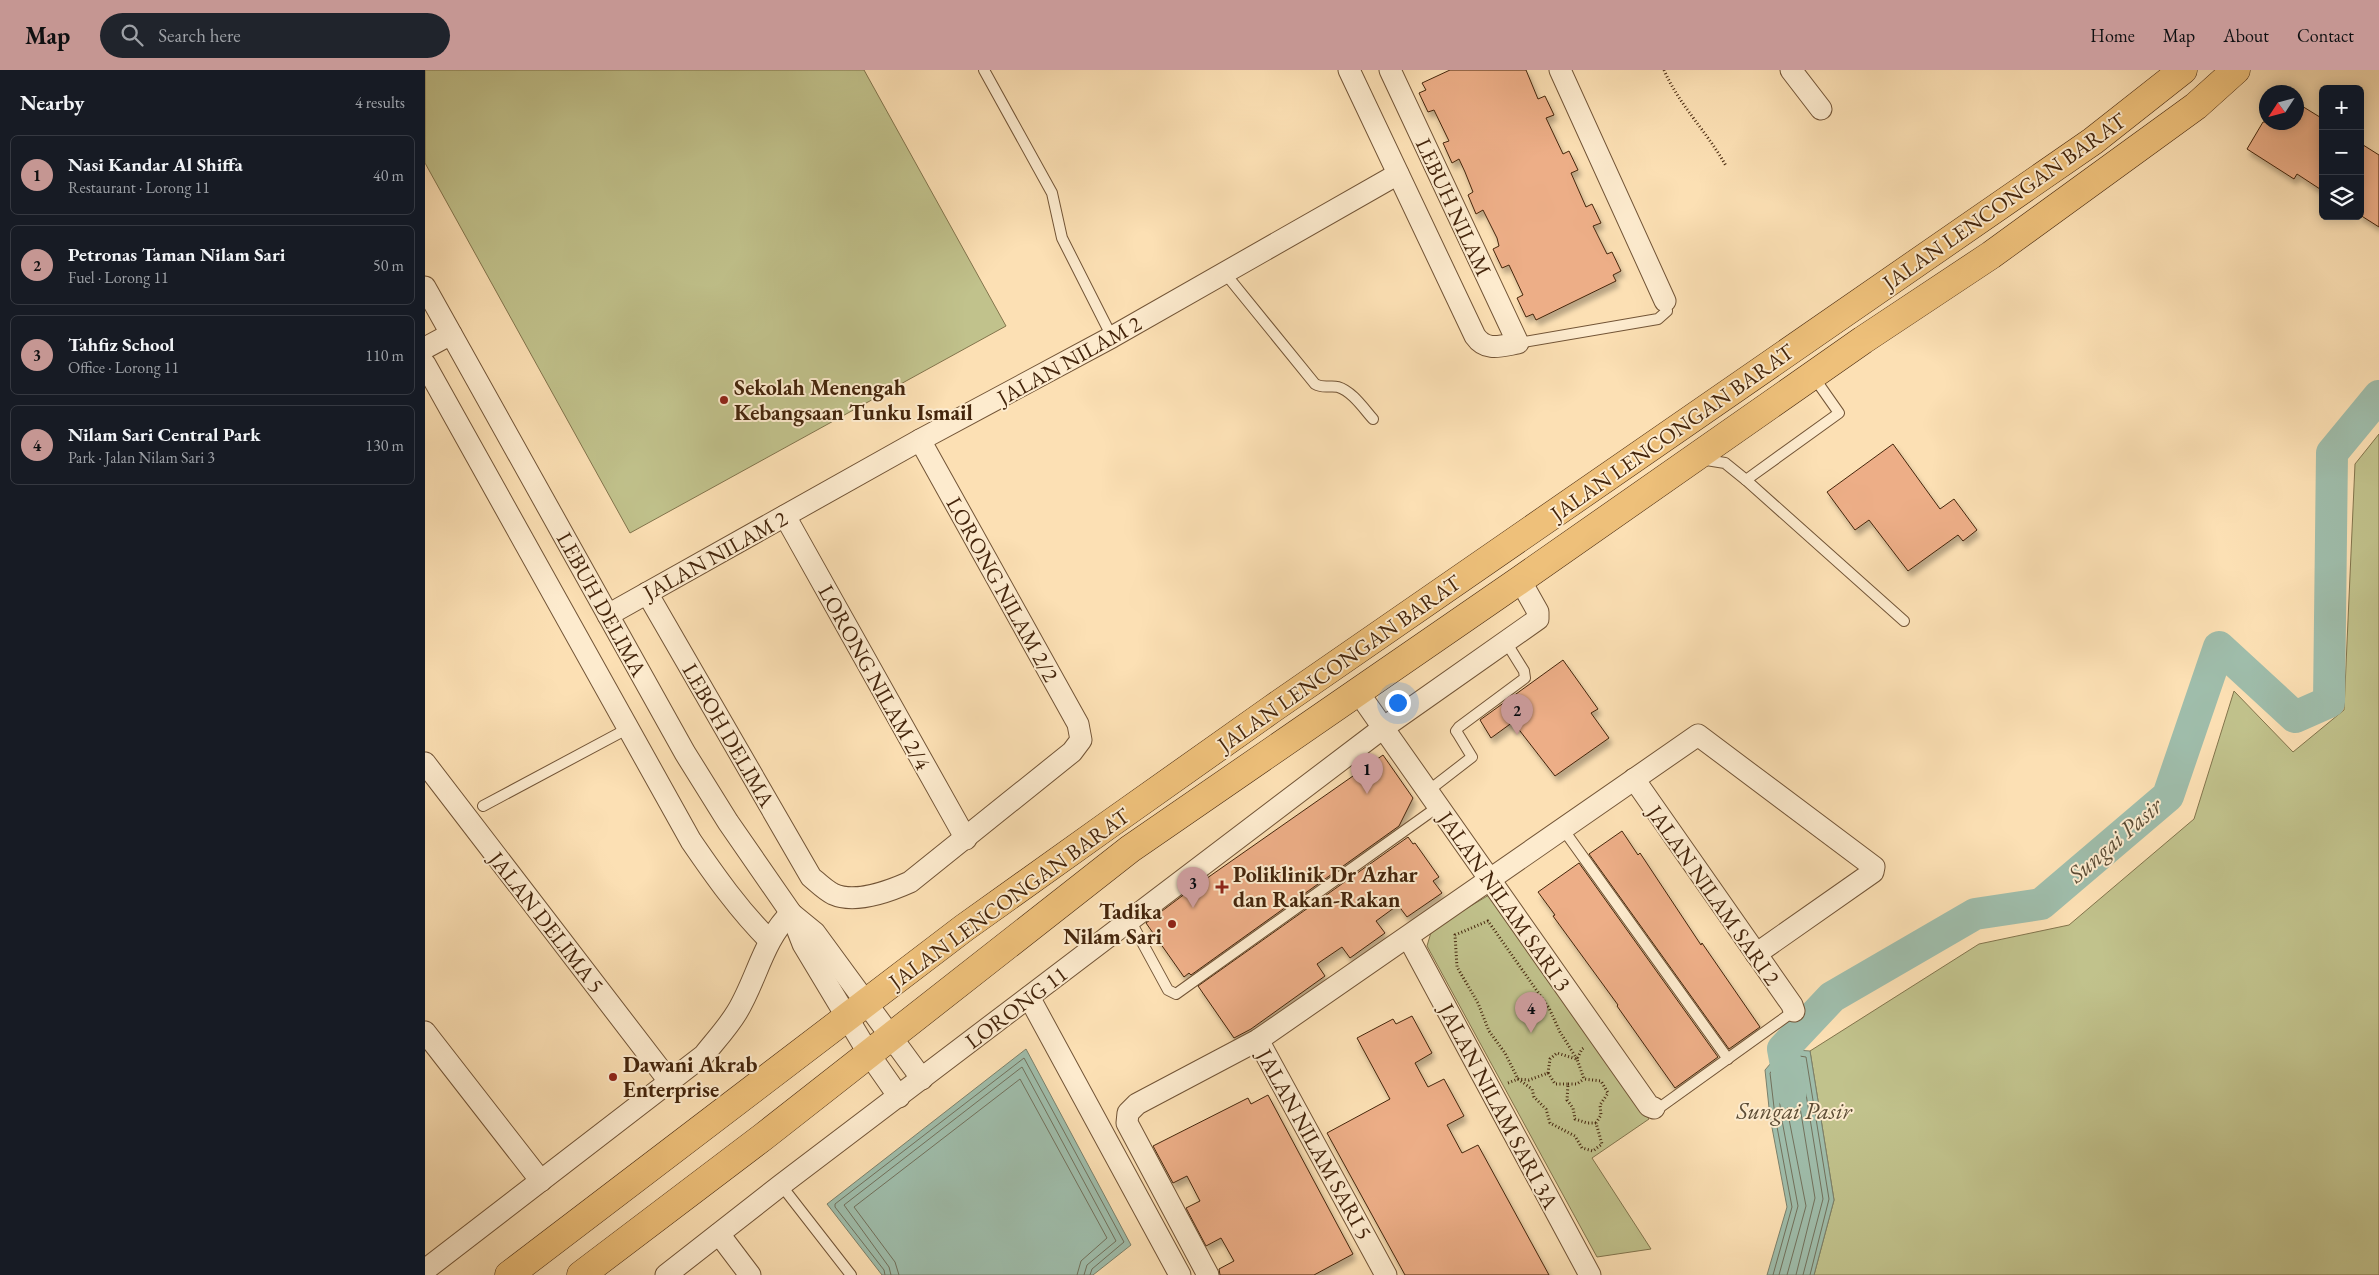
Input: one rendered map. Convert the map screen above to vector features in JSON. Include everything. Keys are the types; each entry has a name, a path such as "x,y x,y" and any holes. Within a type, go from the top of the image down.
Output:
{"highway":[{"name":"JALAN LENCONGAN BARAT","path":"509,1275 965,928 1135,806 2093,141 2183,70"},
{"name":"JALAN LENCONGAN BARAT","path":"581,1275 891,1037 1130,849 1359,692 1812,375 1991,255 2196,106 2236,70"}],"street":[{"path":"1349,70 1475,336 1481,344 1489,347 1518,343"},
{"name":"LEBUH NILAM","path":"1390,70 1518,343"},
{"path":"1560,70 1665,301"},
{"path":"1791,70 1821,109"},
{"name":"JALAN NILAM 2","path":"608,615 921,440 1112,338 1398,174"},
{"name":"LEBUH DELIMA","path":"425,287 690,761 728,822 791,913 803,944 857,1011"},
{"path":"425,348 451,334"},
{"path":"425,364 691,841 717,880 769,940"},
{"name":"LORONG NILAM 2/2","path":"921,440 1078,724 1081,740 1072,752 966,839"},
{"name":"LORONG NILAM 2/4","path":"785,516 966,839"},
{"name":"LORONG 11","path":"666,1275 781,1185 1383,728 1538,619 1538,612 1520,580"},
{"name":"LEBOH DELIMA","path":"647,593 811,876 833,894 859,897 886,893 910,882 966,839"},
{"name":"JALAN NILAM SARI 3","path":"1359,692 1433,799 1492,879 1602,1040 1649,1106 1654,1108"},
{"path":"1209,1275 1127,1123 1128,1113 1137,1104 1258,1040 1698,735 1873,865 1873,872 1755,954"},
{"name":"JALAN DELIMA 5","path":"425,763 669,1081"},
{"name":"JALAN NILAM SARI 2","path":"1634,780 1794,1011"},
{"path":"425,1270 704,1055 737,1012 753,981 769,940 779,925 791,913"},
{"name":"JALAN NILAM SARI 3A","path":"1408,937 1590,1275"},
{"path":"1029,997 1180,1275"},
{"path":"857,1011 891,1037 922,1079"},
{"path":"857,1011 869,1054 899,1097"},
{"path":"425,1032 541,1181"},
{"name":"JALAN NILAM SARI 5","path":"1258,1040 1385,1275"},
{"path":"719,1234 750,1275"}],"lane":[{"path":"985,70 1052,193 1062,238 1112,338"},
{"path":"1225,272 1315,384 1320,387 1339,387 1349,394 1373,419"},
{"path":"1518,343 1659,319 1667,311 1665,301"},
{"path":"1746,480 1839,413 1812,375"},
{"path":"1693,459 1725,463 1904,621"},
{"path":"1130,920 1168,990 1173,994 1179,992 1433,799 1470,761 1472,757 1456,730 1525,678 1524,671 1506,642"},
{"path":"483,806 627,728"},
{"path":"1563,829 1728,1060"},
{"path":"1654,1108 1659,1108 1794,1011"},
{"path":"781,1185 851,1275"}],"path":[{"path":"1664,70 1726,166"},
{"path":"1488,921 1549,1008 1560,1032 1577,1059 1584,1078 1601,1082 1608,1093 1600,1105 1601,1115 1596,1123 1601,1144 1593,1151 1582,1148 1575,1136 1549,1123 1546,1109 1534,1097 1532,1089 1518,1079 1505,1053 1489,1031 1478,1003 1457,967 1455,935 1488,921"},
{"path":"1577,1059 1557,1053 1550,1059 1548,1073 1555,1084 1577,1084 1584,1078"},
{"path":"1518,1079 1529,1080 1548,1073"},
{"path":"1568,1084 1567,1100 1573,1108 1575,1119 1587,1123 1596,1123"}],"green space":[{"name":"Sekolah Menengah Kebangsaan Tunku Ismail","path":"425,70 864,70 1006,326 630,533 425,163"},
{"path":"2379,434 2379,1275 1814,1275 1834,1200 1810,1051 1979,944 2069,925 2194,819 2234,691 2293,752 2344,710 2355,464"},
{"path":"1489,895 1649,1119 1592,1158 1651,1249 1597,1257 1427,946 1432,929"}],"water":[{"path":"1026,1049 1131,1245 1093,1275 882,1275 827,1204"},
{"name":"Sungai Pasir","path":"1783,1049 1810,1051 1834,1200 1814,1275 1767,1275 1787,1207 1770,1117 1765,1070"}],"building":[{"path":"1450,70 1526,70 1538,99 1545,96 1554,115 1546,118 1563,154 1569,151 1578,170 1571,173 1586,207 1592,204 1601,223 1593,226 1607,254 1612,252 1621,271 1613,275 1616,281 1536,320 1533,314 1526,317 1517,298 1523,295 1509,265 1502,268 1493,249 1499,246 1497,238 1483,210 1476,214 1468,195 1473,192 1459,159 1452,163 1443,143 1449,141 1434,110 1428,112 1419,93 1426,90 1422,83"},
{"path":"2304,107 2319,117 2319,188 2297,174 2294,179 2247,149 2259,129 2304,130"},
{"path":"2364,146 2379,155 2379,227 2364,218"},
{"path":"1893,444 1940,509 1954,499 1977,530 1963,541 1958,535 1908,571 1869,520 1855,530 1827,492"},
{"path":"1563,660 1598,709 1591,713 1609,738 1555,776 1513,722 1491,738 1480,720"},
{"path":"1383,755 1413,798 1399,826 1191,975 1189,973 1184,977 1146,923"},
{"path":"1622,831 1638,855 1640,853 1701,945 1702,943 1760,1027 1729,1049 1589,854"},
{"path":"1408,837 1413,844 1415,843 1439,877 1433,881 1442,893 1407,917 1398,905 1376,921 1385,933 1350,958 1342,947 1317,964 1325,976 1251,1029 1234,1038 1198,986"},
{"path":"1579,863 1718,1057 1675,1088 1538,892"},
{"path":"1412,1016 1432,1053 1415,1063 1428,1087 1444,1079 1464,1116 1447,1125 1462,1153 1478,1145 1549,1275 1405,1275 1327,1133 1390,1099 1357,1038 1393,1019 1396,1024"},
{"path":"1268,1095 1353,1254 1314,1275 1220,1275 1219,1269 1234,1261 1221,1238 1206,1246 1186,1208 1200,1201 1187,1176 1173,1183 1153,1146 1248,1098 1251,1104"}],"waterway":[{"name":"Sungai Pasir","path":"1791,1092 1783,1049 1832,997 1975,914 2041,904 2168,796 2219,647 2295,717 2329,702 2332,453 2379,396"}],"place":[{"name":"Sekolah Menengah Kebangsaan Tunku Ismail","path":"724,400"},
{"name":"Petronas Taman Nilam Sari","path":"1517,735"},
{"name":"Nasi Kandar Al Shiffa","path":"1367,794"},
{"name":"Poliklinik Dr Azhar dan Rakan-Rakan","path":"1222,887"},
{"name":"Tahfiz School","path":"1193,908"},
{"name":"Tadika Nilam Sari","path":"1172,924"},
{"name":"Nilam Sari Central Park","path":"1531,1033"},
{"name":"Dawani Akrab Enterprise","path":"613,1077"}]}
